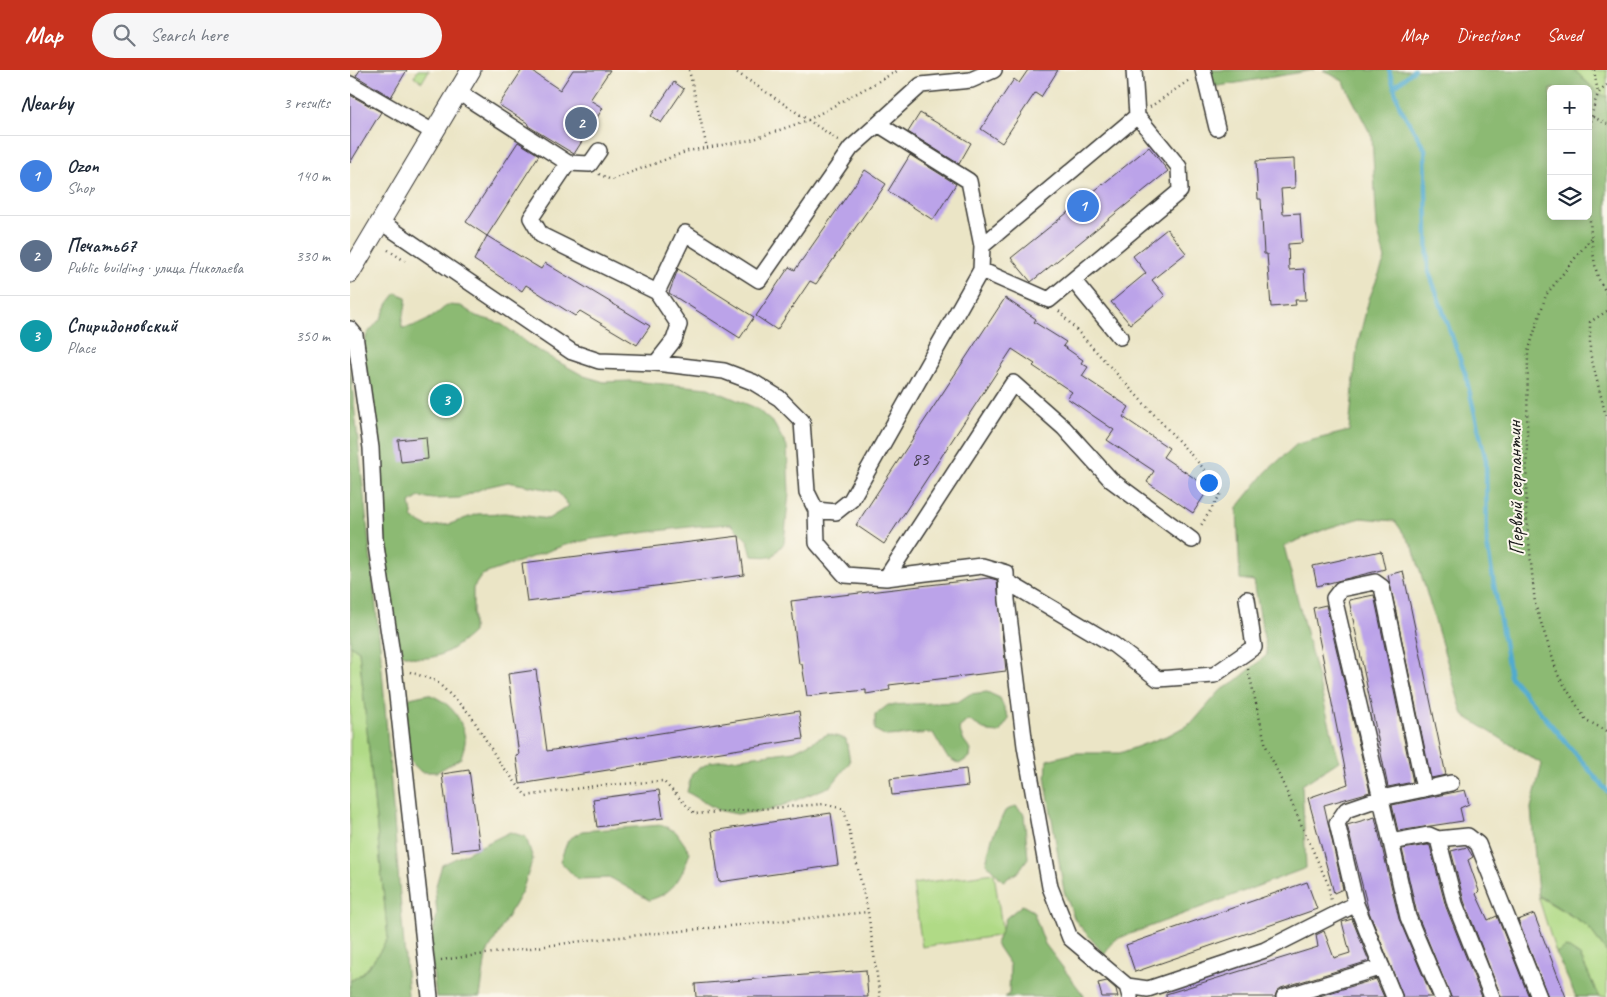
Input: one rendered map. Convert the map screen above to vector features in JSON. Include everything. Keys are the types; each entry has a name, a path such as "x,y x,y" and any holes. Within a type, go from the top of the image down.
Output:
{"main road":[{"path":"350,273 355,253 381,222 471,70"}],"lane":[{"path":"657,292 686,233 759,280 851,148 921,85 971,80 994,70"},
{"path":"981,270 1049,300 1180,191 1179,167 1137,116 1134,70"},
{"path":"1203,71 1217,128"},
{"path":"350,84 434,132"},
{"path":"458,92 575,164 590,164 599,152"},
{"path":"982,246 1137,116"},
{"path":"816,510 836,512 851,500 981,270 982,246 969,181 878,124"},
{"path":"575,164 531,218 541,235 657,292 679,325 674,340 656,363"},
{"path":"381,222 572,352 599,361 656,363 724,371 753,382 779,398 802,421 807,492 816,510 817,543 846,576 886,578 982,566 1006,573 1025,746 1050,887 1070,938 1128,991 1148,989 1265,950 1356,904"},
{"path":"1073,280 1120,337"},
{"path":"350,329 355,335 372,448 375,539 394,668 430,997"},
{"path":"886,578 1013,383 1064,428 1111,480 1192,540"},
{"path":"1006,581 1114,645 1158,679 1214,675 1254,647 1247,599"},
{"path":"1424,789 1382,587 1375,582 1341,589 1334,598 1408,917 1442,997"},
{"path":"1394,997 1356,904 1337,823 1346,810 1381,798 1451,783"},
{"path":"1391,842 1429,835 1438,839 1468,836 1478,844 1539,997"},
{"path":"1438,839 1455,904 1492,997"},
{"path":"1284,997 1382,967"}],"path":[{"path":"689,70 707,148"},
{"path":"733,70 851,148"},
{"path":"575,164 610,180 688,151 751,140 808,120 899,70"},
{"path":"1594,70 1598,93 1592,117 1607,124"},
{"path":"1137,116 1203,71"},
{"path":"1598,93 1607,85"},
{"path":"1591,130 1589,144 1591,238 1598,276 1607,294"},
{"name":"Первый серпантин","path":"1591,238 1546,295 1528,352 1526,511 1535,604 1558,675 1586,720 1607,731"},
{"path":"388,250 405,261"},
{"path":"1049,300 1216,483 1220,495 1192,540"},
{"path":"1607,311 1590,322 1590,353 1607,420"},
{"path":"1244,654 1266,746 1328,884 1333,914"},
{"path":"394,668 436,680 470,714 498,760 526,796 596,786 663,781 695,814 824,804 844,810 868,912 880,997"},
{"path":"426,963 590,940 868,912"}],"green space":[{"path":"418,70 429,70 422,82 414,77"},
{"path":"1208,70 1314,70 1213,87"},
{"path":"1323,70 1574,70 1590,85 1547,85 1547,220 1592,220 1592,87 1598,93 1607,97 1607,953 1588,926 1538,895 1531,808 1542,764 1463,715 1413,547 1395,521 1361,518 1328,528 1284,546 1339,761 1302,785 1306,868 1114,940 1104,954 1075,920 1064,891 1046,783 1047,760 1075,753 1120,753 1169,735 1193,722 1220,691 1236,681 1267,655 1254,581 1240,579 1237,508 1266,472 1297,444 1349,431 1357,347 1369,299 1385,259 1377,228 1372,137 1343,81"},
{"path":"1574,70 1607,70 1607,97 1598,93 1592,85 1590,85"},
{"path":"396,293 406,297 402,328 426,321 447,305 461,306 476,316 500,323 537,350 584,376 604,382 631,381 708,388 756,408 774,424 787,447 789,493 784,543 772,557 752,556 748,541 731,524 697,526 592,539 565,545 482,575 473,588 473,632 447,652 438,656 418,658 396,651 382,541 377,435 371,388 362,353 367,334 381,318 388,303","holes":["508,482 557,491 569,506 548,519 505,513 477,514 450,524 428,527 413,519 410,503 419,497 434,499 460,498 486,487"]},
{"path":"350,366 380,645 408,997 350,997 350,981 367,968 388,938 359,651 350,645"},
{"path":"350,645 359,651 388,938 367,968 350,981"},
{"path":"987,692 1000,698 1009,719 999,733 989,732 968,720 959,728 963,739 971,750 970,757 959,764 947,757 933,733 886,736 875,730 875,715 888,705 958,702 970,694"},
{"path":"428,694 442,701 453,710 465,738 461,758 437,772 421,772 409,760 403,708 410,698"},
{"path":"828,734 846,739 850,762 831,786 771,810 737,814 718,810 687,792 692,773 710,762 794,751"},
{"path":"1016,806 1024,814 1028,858 1018,872 1003,881 986,863 992,838 1005,811"},
{"path":"662,825 676,832 690,852 684,869 676,882 658,897 649,900 611,878 577,879 560,861 568,840 582,831"},
{"path":"510,832 526,837 533,859 522,891 486,955 480,997 436,997 430,944 437,915 435,889 442,865"},
{"path":"994,873 1003,935 922,947 913,884"},
{"path":"1538,896 1588,926 1607,953 1607,997 1599,997 1580,956 1566,947 1556,953"},
{"path":"1022,905 1033,911 1045,944 1085,997 1004,997 1009,994 1010,965 996,944 1006,918"},
{"path":"1566,947 1580,956 1599,997 1576,997 1556,953"}],"building":[{"path":"360,70 407,70 391,97 356,76"},
{"path":"522,70 530,70 560,90 573,70 610,70 590,100 603,108 574,154 528,126 529,124 499,105"},
{"path":"1028,70 1058,70 1041,97 1035,93 1002,143 981,129 1014,79 1019,83"},
{"path":"674,82 684,89 661,123 651,116"},
{"path":"350,95 381,112 350,163"},
{"path":"920,113 971,143 959,164 908,132"},
{"path":"518,142 539,155 487,236 466,222"},
{"path":"1149,147 1168,171 1031,282 1011,258"},
{"path":"910,155 956,184 933,220 888,191"},
{"path":"1294,159 1295,188 1281,189 1283,214 1300,213 1302,243 1288,244 1289,270 1304,269 1306,300 1295,300 1296,305 1271,307 1267,254 1264,254 1261,199 1258,199 1256,161"},
{"path":"865,170 886,184 816,284 810,281 777,330 756,316 789,267 795,270"},
{"path":"1167,229 1186,253 1152,280 1165,296 1130,324 1111,302 1146,273 1133,256"},
{"path":"487,236 541,269 545,263 650,326 637,345 580,311 575,316 526,285 522,291 474,260"},
{"path":"678,269 754,317 740,338 669,293"},
{"path":"1005,298 1036,319 1034,322 1066,342 1063,346 1083,360 1081,363 1088,367 1082,376 1129,407 1123,417 1169,448 1163,457 1209,488 1193,513 1147,482 1154,471 1107,440 1114,430 1067,398 1072,392 1033,366 1035,364 1012,349 884,544 856,525"},
{"path":"426,437 428,459 401,462 398,440"},
{"path":"739,536 744,575 527,602 522,563"},
{"path":"1381,551 1385,569 1317,586 1313,566"},
{"path":"1403,571 1446,775 1431,778 1388,575"},
{"path":"989,578 997,580 1006,671 889,685 890,690 866,694 866,690 807,696 802,664 799,664 791,601"},
{"path":"1374,595 1413,782 1388,787 1349,600"},
{"path":"1326,605 1370,792 1324,805 1343,889 1334,893 1308,798 1348,784 1313,608"},
{"path":"536,670 547,751 799,711 803,739 520,784 516,756 519,755 508,674"},
{"path":"966,769 968,786 892,795 890,779"},
{"path":"469,770 480,848 452,851 442,774"},
{"path":"659,790 663,818 597,827 593,799"},
{"path":"1465,790 1469,804 1460,808 1463,821 1398,831 1392,805"},
{"path":"831,813 838,865 719,882 712,831"},
{"path":"1375,817 1399,919 1432,997 1403,997 1369,912 1347,825"},
{"path":"1430,846 1446,907 1482,997 1451,997 1417,914 1402,849"},
{"path":"1467,847 1473,857 1468,860 1479,891 1476,894 1488,920 1497,916 1529,997 1501,997 1464,901 1451,851"},
{"path":"1307,882 1317,909 1135,972 1126,945"},
{"path":"1534,914 1566,997 1548,997 1518,920"},
{"path":"1352,919 1369,961 1281,988 1277,991 1275,997 1166,997 1166,994 1318,947 1316,935 1324,931 1334,958 1350,953 1342,922"},
{"path":"866,970 868,997 696,997 695,984"},
{"path":"1376,979 1384,997 1316,997"},
{"path":"1107,981 1116,989 1118,997 1102,997 1098,983"}],"waterway":[{"path":"1389,70 1400,107 1425,149 1428,269 1465,373 1486,460 1487,544 1510,676 1607,791"},
{"path":"1394,87 1414,70"}],"place":[{"name":"Печать67","path":"581,123"},
{"name":"Ozon","path":"1083,206"},
{"name":"Спиридоновский","path":"446,400"}]}
